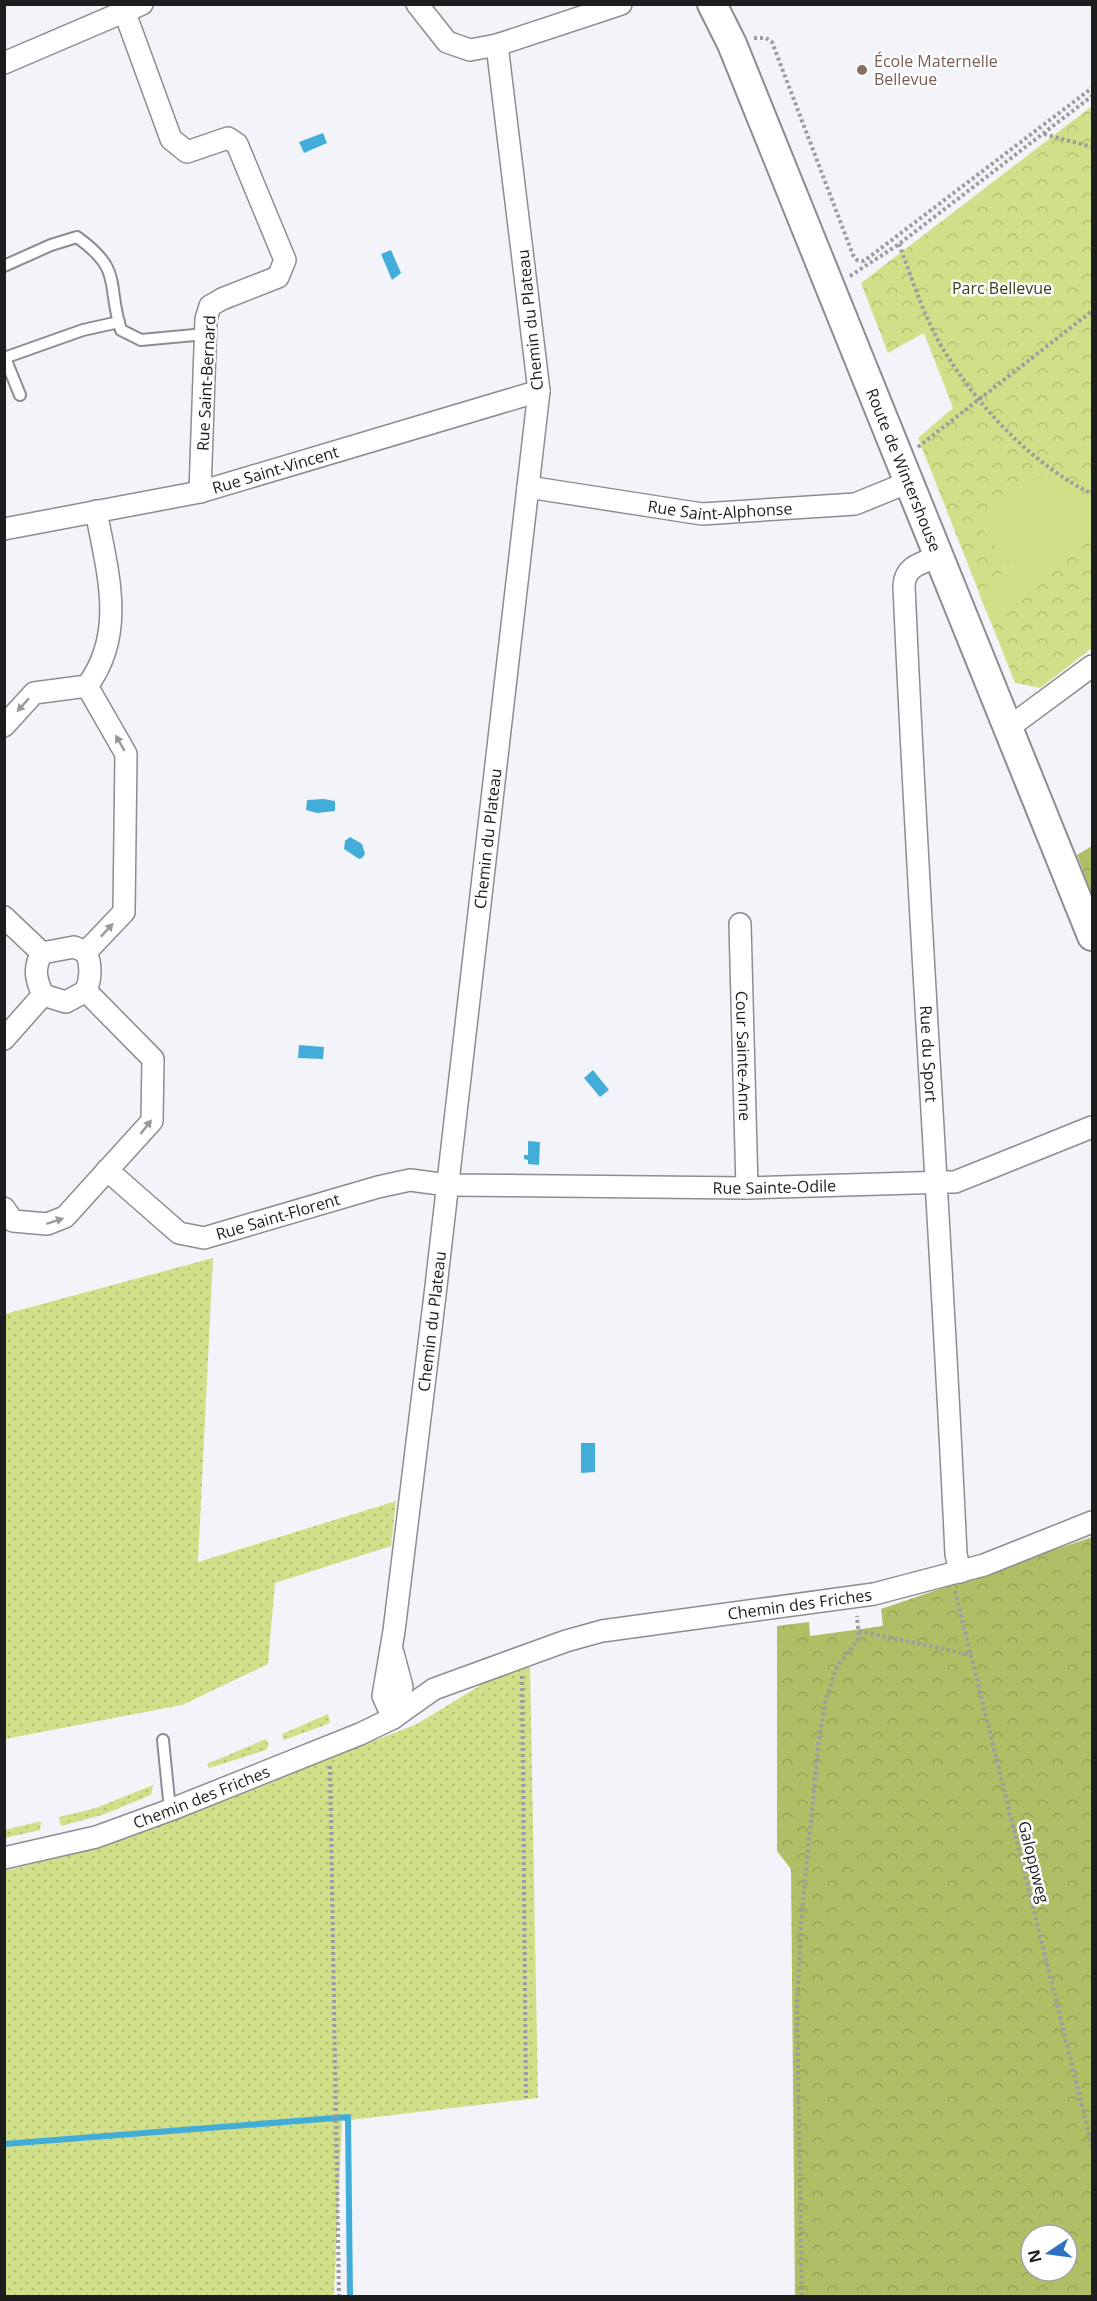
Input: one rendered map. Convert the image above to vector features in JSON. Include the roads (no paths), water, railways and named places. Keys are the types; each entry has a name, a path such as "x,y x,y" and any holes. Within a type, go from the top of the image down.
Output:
{"street":[{"path":"417,4 447,42 470,50 497,45 621,4"},
{"name":"Route de Wintershouse","path":"712,4 732,44 1092,936"},
{"path":"4,63 134,9"},
{"name":"Rue Saint-Bernard","path":"134,9 171,139 187,152 228,138 237,144 285,260 278,277 222,298 210,306 205,334 200,492"},
{"name":"Chemin du Plateau","path":"393,1718 402,1687 394,1658 393,1631 448,1185 539,390 497,45"},
{"name":"Rue Saint-Vincent","path":"4,529 200,492 539,390"},
{"name":"Rue Saint-Alphonse","path":"528,487 702,514 855,504 909,482"},
{"path":"4,726 34,693 87,686 98,670 112,621 96,511"},
{"name":"Rue du Sport","path":"940,556 911,568 904,577 904,586 912,790 938,1183 957,1578"},
{"path":"1008,728 1092,666"},
{"path":"86,952 124,912 126,754 87,686"},
{"path":"4,917 42,953"},
{"name":"Cour Sainte-Anne","path":"740,924 747,1188"},
{"path":"74,947 86,952 90,962 90,981 86,991 66,1002 43,995 36,981 36,962 42,953 74,947"},
{"path":"4,1208 13,1221 47,1224 65,1217 152,1121 153,1059 86,991"},
{"path":"4,1039 43,995"},
{"name":"Rue Sainte-Odile","path":"448,1185 747,1188 955,1182 1092,1127"},
{"name":"Rue Saint-Florent","path":"107,1170 178,1233 204,1238 378,1187 410,1180 448,1185"},
{"name":"Chemin des Friches","path":"4,1858 96,1837 170,1810 360,1734 393,1718 422,1711 510,1662 602,1631 854,1597 957,1578 1092,1522"}],"lane":[{"path":"4,266 51,245 77,237 99,253 113,280 115,311 121,330 141,340 205,334"},
{"path":"20,394 5,358 83,330 119,322"},
{"path":"164,1740 170,1810"}],"water":[{"path":"323,133 327,143 304,153 299,142"},
{"path":"391,250 401,273 392,280 381,254"},
{"path":"307,800 335,801 335,811 317,813 306,810"},
{"path":"350,837 362,844 365,854 362,858 359,859 344,849 345,841"},
{"path":"299,1045 324,1047 323,1059 298,1058"},
{"path":"593,1070 609,1090 600,1097 584,1078"},
{"path":"528,1141 540,1142 539,1165 528,1164 528,1160 524,1159 524,1155 528,1155"},
{"path":"581,1443 595,1443 595,1472 581,1473"}],"waterway":[{"path":"4,2144 348,2117 350,2296"}],"place":[{"name":"École Maternelle Bellevue","path":"862,70"}],"park label":[{"name":"Parc Bellevue","path":"1002,288"}]}
